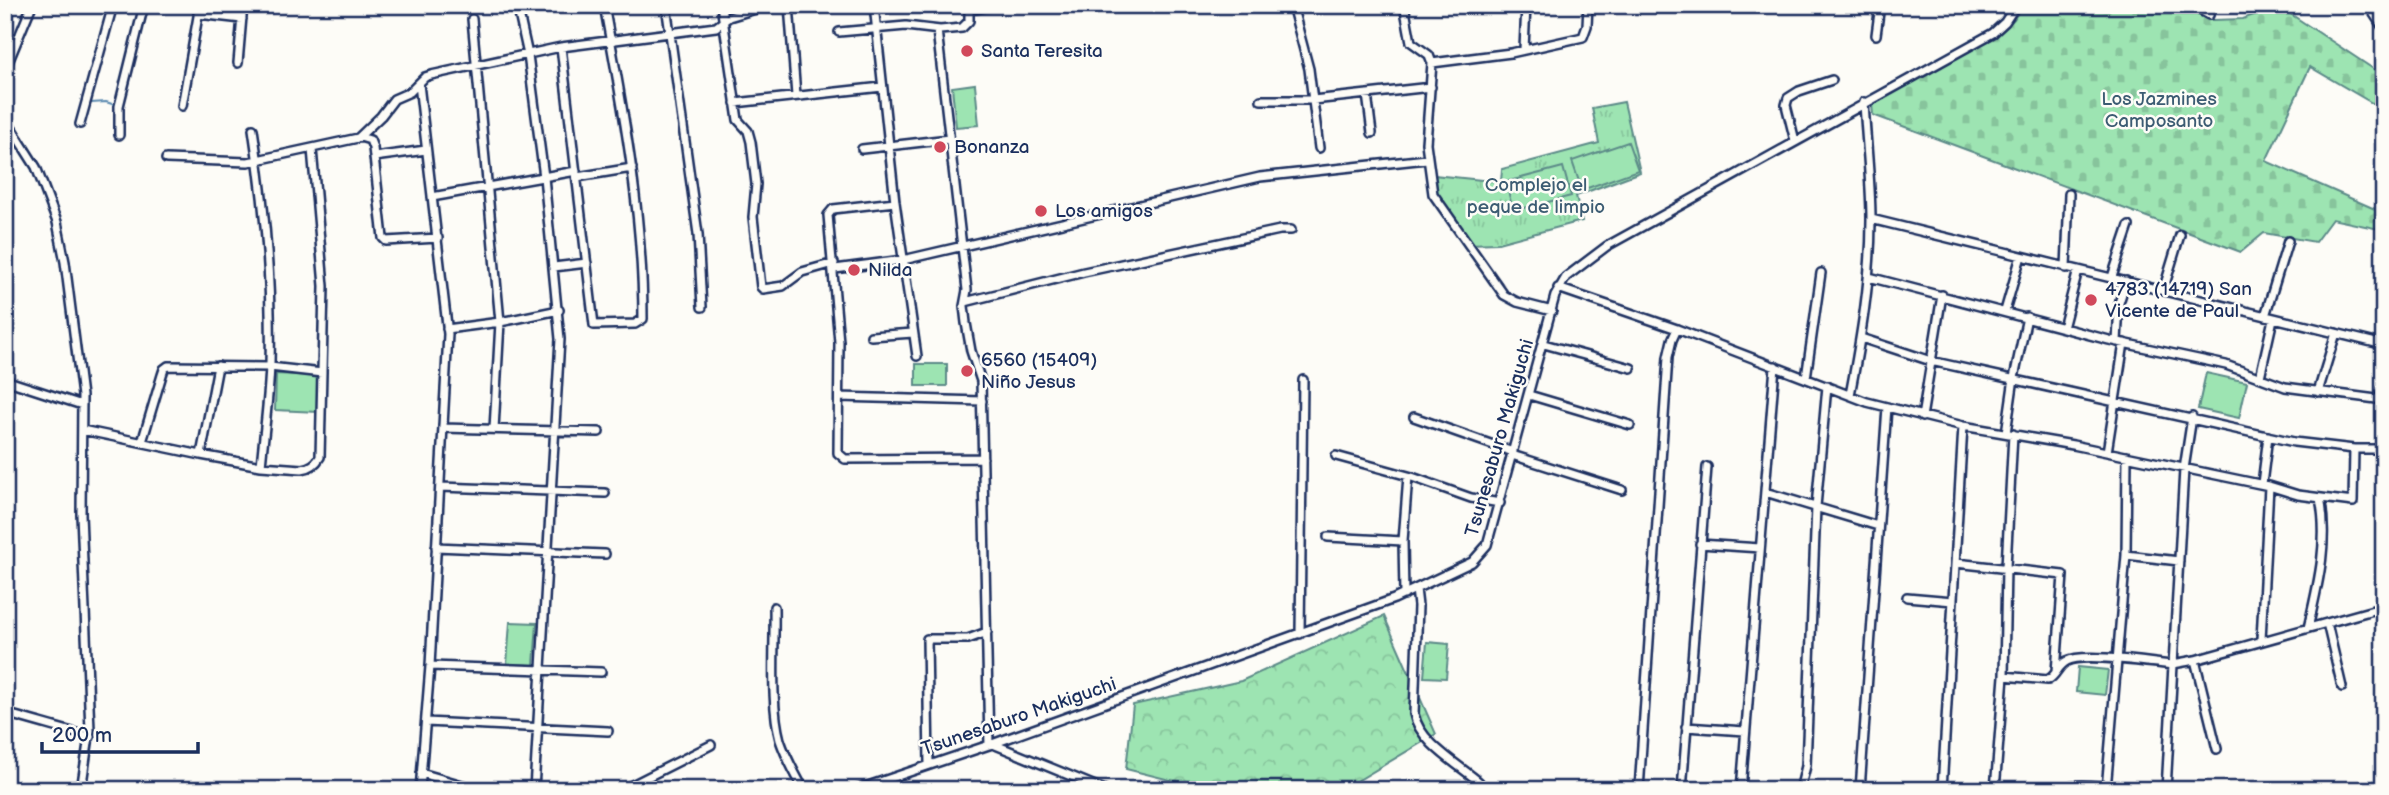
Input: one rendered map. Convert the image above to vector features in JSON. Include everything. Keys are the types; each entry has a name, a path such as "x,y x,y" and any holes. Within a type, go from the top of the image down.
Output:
{"street":[{"path":"5,70 32,5"},
{"path":"80,124 113,5"},
{"path":"119,135 119,106 144,5"},
{"path":"238,63 243,5"},
{"path":"517,5 528,55 544,177 560,339 534,789"},
{"path":"561,47 594,326 635,324 642,322 643,278 632,168 604,5"},
{"path":"666,5 698,234 702,307"},
{"path":"721,5 738,120 748,131 752,153 756,184 753,217 763,289 783,285 802,272 834,266 903,260 1260,177 1427,159"},
{"path":"166,159 258,161 360,137 394,99 410,92 425,77 431,75 561,47 716,27 729,17 769,5"},
{"path":"789,5 796,96"},
{"path":"874,5 895,202 917,356"},
{"path":"839,32 906,26 937,30 962,28 968,21 969,8 997,5"},
{"path":"1292,5 1309,69 1319,148"},
{"path":"1404,5 1411,41 1429,55 1432,63 1426,131 1433,194 1504,295 1517,302 1552,311"},
{"path":"1524,48 1526,5"},
{"path":"1432,63 1511,53 1583,37 1587,26 1588,5"},
{"path":"1876,36 1880,5"},
{"name":"Tsunesaburo Makiguchi","path":"856,790 991,745 1300,634 1404,595 1472,562 1487,545 1558,288 1576,267 1607,246 1993,33 2005,22 2016,5"},
{"path":"2191,5 2209,15"},
{"path":"2368,5 2384,29"},
{"path":"182,106 199,9 242,19"},
{"path":"472,19 500,322 494,429"},
{"path":"937,30 967,290 965,302 971,351 981,382 991,745 1105,790"},
{"path":"1795,141 1786,105 1788,98 1799,91 1832,80"},
{"path":"419,84 447,329 430,666 420,790"},
{"path":"735,103 882,87"},
{"path":"1261,100 1313,100 1431,87"},
{"path":"1367,94 1372,133"},
{"path":"1850,396 1869,277 1871,219 1864,102"},
{"path":"5,118 36,167 57,222 65,262 82,405 81,514 90,737 80,790"},
{"path":"253,129 267,247 270,367 261,466"},
{"path":"360,137 370,141 374,157 383,239 438,238"},
{"path":"862,149 949,139"},
{"path":"82,430 261,466 308,468 320,457 324,286 312,149"},
{"path":"374,157 426,150"},
{"path":"432,197 544,177 632,168"},
{"path":"2066,268 2069,194"},
{"path":"895,202 830,211 828,215 839,342 836,449 841,457 983,458"},
{"path":"1871,219 2384,345"},
{"path":"2112,277 2129,226"},
{"path":"965,302 1084,272 1280,230 1291,230"},
{"path":"2163,290 2180,235"},
{"path":"2260,377 2269,318 2288,241"},
{"path":"2005,311 2021,256"},
{"path":"554,267 587,262"},
{"path":"2063,327 2078,270"},
{"path":"1806,378 1821,273"},
{"path":"1869,277 2120,343 2225,365 2277,385 2382,400 2384,381"},
{"path":"2107,452 2120,343 2119,303 2126,281"},
{"path":"1558,288 1677,329 1850,396 1922,417 2127,456 2265,485 2298,495 2353,502 2354,449"},
{"path":"1922,417 1942,295"},
{"path":"447,329 559,310"},
{"path":"1995,790 2004,676 2010,434 2014,378 2027,317"},
{"path":"1639,790 1668,357 1677,329"},
{"path":"871,336 913,333"},
{"path":"2318,392 2336,333"},
{"path":"1861,338 1931,361 2268,436 2324,447 2384,449"},
{"path":"1544,344 1631,368"},
{"path":"142,442 164,369 168,366 270,367 322,373"},
{"path":"201,456 218,366"},
{"path":"1743,790 1745,732 1775,366"},
{"path":"5,380 82,405"},
{"path":"1300,634 1303,380"},
{"path":"1800,790 1806,766 1816,507 1827,386"},
{"path":"1529,395 1630,425"},
{"path":"839,397 982,401"},
{"path":"1860,790 1887,407"},
{"path":"1414,417 1622,490"},
{"path":"2166,790 2184,469 2192,417"},
{"path":"1942,790 1963,426"},
{"path":"443,428 599,432"},
{"path":"2261,640 2268,436"},
{"path":"1336,456 1471,498 1500,503"},
{"path":"2106,788 2126,555 2127,456"},
{"path":"1682,790 1707,467"},
{"path":"1404,595 1403,541 1408,477"},
{"path":"439,487 605,493"},
{"path":"1765,492 1878,526"},
{"path":"2308,628 2322,563 2323,513 2320,498"},
{"path":"1328,537 1403,541"},
{"path":"1700,544 1760,548"},
{"path":"436,547 605,554"},
{"path":"2126,555 2179,561"},
{"path":"1956,563 2063,575 2056,673"},
{"path":"1416,589 1416,726 1485,790"},
{"path":"1908,597 1953,601"},
{"path":"774,607 775,694 779,737 789,764 804,790"},
{"path":"2004,676 2042,681 2052,677 2064,662 2070,659 2116,659 2173,664 2384,607"},
{"path":"2327,623 2342,687"},
{"path":"1743,790 1756,638 1753,630"},
{"path":"929,765 927,639 968,639 987,632"},
{"path":"2195,660 2217,749"},
{"path":"430,666 601,672"},
{"path":"5,713 90,737"},
{"path":"426,722 608,730"},
{"path":"1686,727 1745,732"},
{"path":"622,790 711,745"},
{"path":"421,773 469,787 593,790"},
{"path":"2053,790 2062,787 2130,790"}],"green space":[{"name":"Los Jazmines Camposanto","path":"2022,5 2088,5 2090,9 2097,5 2184,5 2213,20 2243,19 2259,13 2261,5 2277,5 2384,76 2384,110 2310,67 2266,161 2384,213 2384,230 2332,219 2315,242 2264,233 2241,252 1873,115 1872,104 1996,36 2014,19"},
{"path":"975,84 979,125 956,127 952,87"},
{"name":"Complejo el peque de limpio","path":"1624,102 1640,172 1576,196 1582,221 1498,243 1468,244 1437,194 1433,175 1501,182 1502,169 1599,143 1592,108"},
{"path":"1628,142 1638,170 1582,190 1572,161"},
{"path":"1563,167 1571,196 1513,211 1506,182"},
{"path":"916,364 947,364 947,386 916,386"},
{"path":"2206,373 2247,382 2239,418 2198,409"},
{"path":"276,374 319,376 318,412 275,410"},
{"path":"1384,616 1436,734 1342,790 1210,790 1126,769 1133,705 1241,681"},
{"path":"510,622 537,623 534,665 507,664"},
{"path":"1427,642 1449,644 1446,678 1424,677"},
{"path":"2078,667 2108,670 2105,695 2076,692"}],"waterway":[{"path":"91,103 106,102 115,105"}],"place":[{"name":"Santa Teresita","path":"967,51"},
{"name":"Bonanza","path":"940,147"},
{"name":"Los amigos","path":"1041,211"},
{"name":"Nilda","path":"854,270"},
{"name":"4783 (14719) San Vicente de Paul","path":"2091,300"},
{"name":"6560 (15409) Niño Jesus","path":"967,371"}]}
